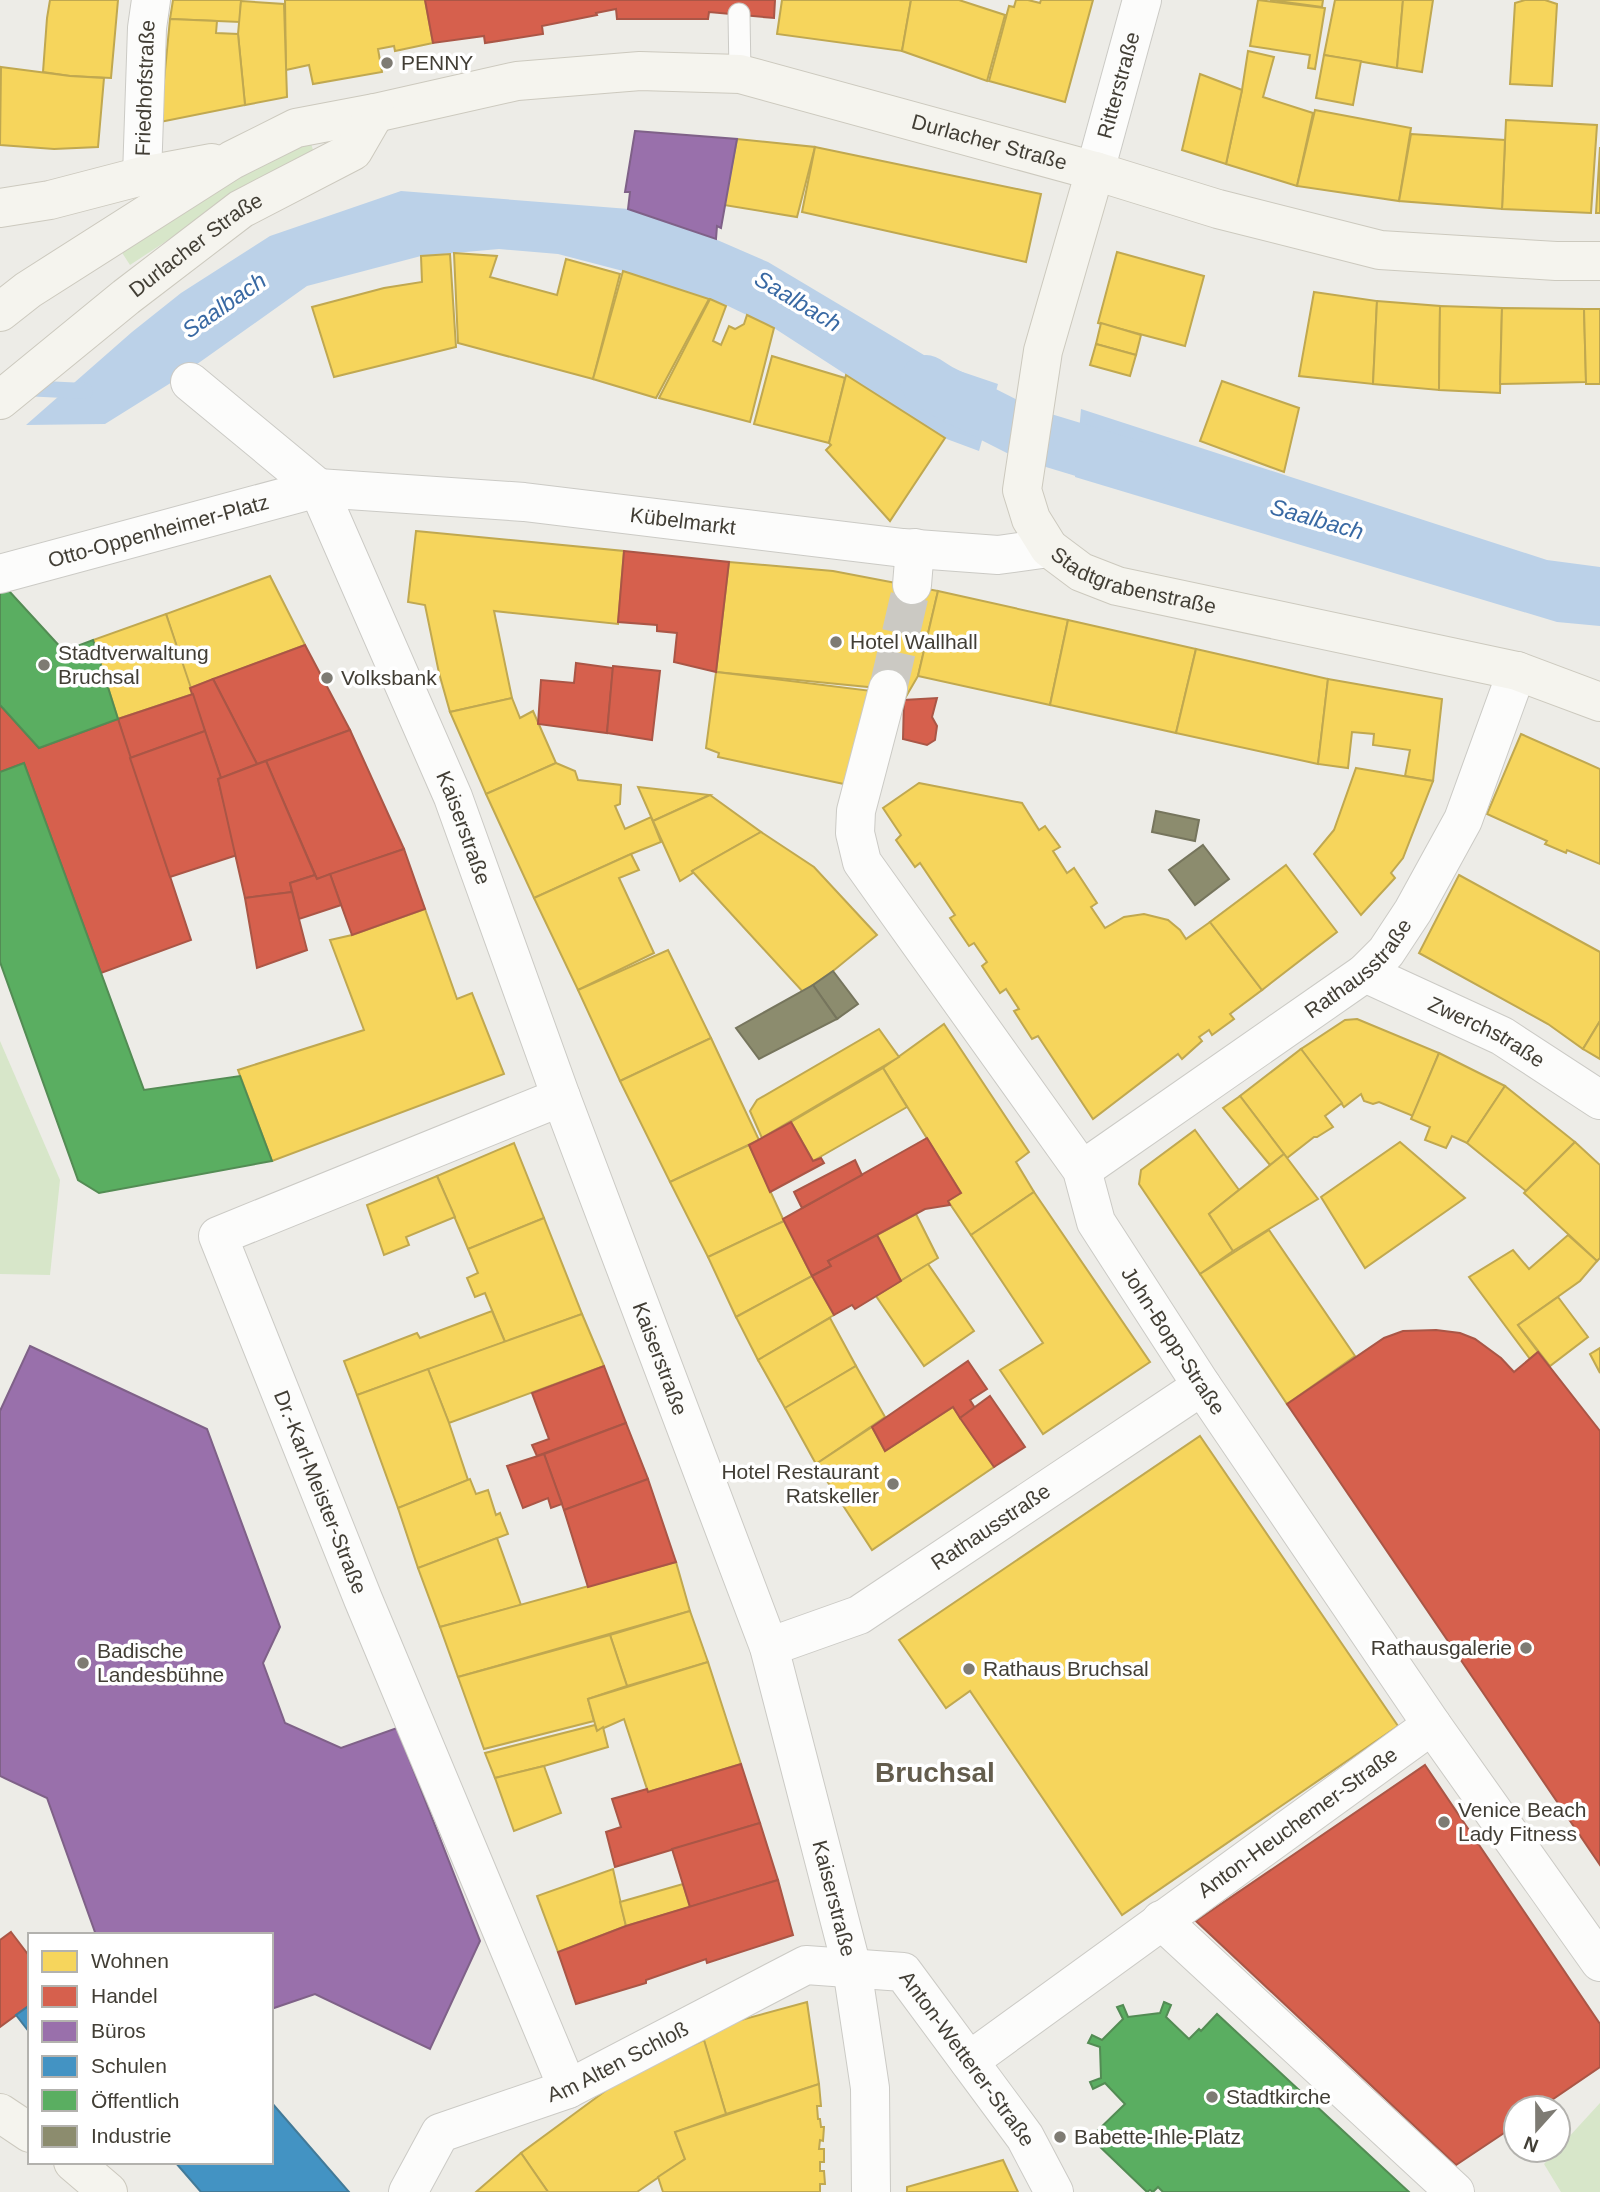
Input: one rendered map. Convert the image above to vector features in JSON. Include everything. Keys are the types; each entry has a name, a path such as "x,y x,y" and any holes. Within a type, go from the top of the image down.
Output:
{"main road":[{"name":"Durlacher Straße","path":"0,312 27,290 232,160 296,128 517,81 640,71 740,74 1095,171 1218,209 1380,250 1556,261 1600,261"},
{"name":"Durlacher Straße","path":"6,383 70,345 241,209 353,151 375,113"},
{"path":"0,208 50,200 142,176 232,160"},
{"name":"Stadtgrabenstraße","path":"1095,171 1043,351 1022,490 1031,519 1049,548 1081,572 1117,586 1517,671 1600,702"},
{"path":"0,2113 28,2132"},
{"path":"75,2164 108,2192"}],"street":[{"name":"Friedhofstraße","path":"142,176 147,28 151,0"},
{"name":"Ritterstraße","path":"1095,171 1142,0"},
{"path":"190,382 318,488"},
{"name":"Kübelmarkt","path":"318,488 524,502 915,548 998,555 1049,548"},
{"name":"Kaiserstraße","path":"318,488 453,797 561,1097 769,1647 852,1968 870,2088 871,2192"},
{"name":"Otto-Oppenheimer-Platz","path":"0,574 318,488"},
{"path":"912,585 915,548"},
{"name":"Rathausstraße","path":"1082,1170 1366,973 1386,952 1413,911 1462,820 1517,671"},
{"name":"John-Bopp-Straße","path":"888,690 856,811 855,833 862,862 1082,1170 1096,1222 1202,1386 1432,1725 1600,1962"},
{"name":"Zwerchstraße","path":"1366,973 1502,1036 1600,1100"},
{"name":"Dr.-Karl-Meister-Straße","path":"561,1097 218,1236 362,1599 568,2089"},
{"name":"Rathausstraße","path":"769,1647 859,1615 1202,1386"},
{"name":"Anton-Heuchemer-Straße","path":"969,2061 1432,1725"},
{"path":"1161,1920 1455,2192"},
{"name":"Am Alten Schloß","path":"408,2192 440,2133 568,2089 806,1965 852,1968"},
{"name":"Anton-Wetterer-Straße","path":"852,1968 903,1972 1025,2137 1054,2192"}],"lane":[{"path":"739,14 740,74"}],"green space":[{"path":"310,140 313,150 261,179 130,265 119,248 198,199"},
{"path":"0,1041 60,1180 50,1275 0,1274"},
{"path":"1600,2103 1600,2192 1561,2192 1544,2164 1572,2164 1572,2134"}],"water":[{"path":"401,191 629,209 715,239 768,262 939,364 998,384 979,451 944,438 774,328 726,305 623,271 558,254 499,249 421,256 307,286 169,384 105,424 26,425 181,293 270,236"},
{"path":"1081,409 1547,560 1600,567 1600,626 1557,622 1075,477"}],"building: Wohnen":[{"path":"50,0 118,0 111,78 43,72"},
{"path":"173,0 241,0 240,22 170,19"},
{"path":"285,0 425,0 433,43 395,51 394,46 378,49 382,72 313,84 309,65 286,70"},
{"path":"782,0 911,0 902,51 777,34"},
{"path":"911,0 959,0 1005,15 987,81 902,51"},
{"path":"1016,0 1040,3 1041,0 1093,0 1065,102 989,81 1009,6 1014,7"},
{"path":"1258,0 1325,8 1315,69 1308,68 1310,55 1250,46"},
{"path":"1270,0 1323,0 1322,7"},
{"path":"1335,0 1403,0 1397,68 1324,55"},
{"path":"1403,0 1433,0 1422,72 1397,68"},
{"path":"1545,0 1557,4 1552,86 1510,84 1515,3"},
{"path":"241,1 284,4 287,97 245,105 238,34"},
{"path":"170,19 217,21 216,33 238,34 245,105 160,122"},
{"path":"1248,51 1274,57 1263,97 1313,113 1297,186 1226,164"},
{"path":"1324,55 1361,61 1353,105 1316,98"},
{"path":"1,67 104,78 98,147 54,149 0,145"},
{"path":"1200,74 1242,90 1226,164 1182,150"},
{"path":"1315,110 1411,128 1399,201 1297,186"},
{"path":"1506,120 1597,125 1591,213 1502,209"},
{"path":"1411,134 1505,140 1502,209 1399,201"},
{"path":"737,139 815,147 797,217 724,205"},
{"path":"815,147 1041,194 1026,262 802,212"},
{"path":"1600,147 1600,213 1596,213"},
{"path":"1117,252 1204,276 1185,346 1098,323"},
{"path":"454,253 497,256 490,277 557,295 566,259 620,274 593,379 458,343"},
{"path":"450,254 456,347 334,377 312,307 384,288 422,282 421,256"},
{"path":"623,271 709,299 656,398 593,379"},
{"path":"1314,292 1377,301 1373,384 1299,376"},
{"path":"710,299 726,306 713,341 721,345 729,326 735,329 744,324 747,315 774,328 750,422 659,398"},
{"path":"1377,301 1440,306 1439,390 1373,384"},
{"path":"1440,306 1502,308 1500,393 1439,390"},
{"path":"1502,308 1584,309 1586,382 1500,384"},
{"path":"1584,309 1600,309 1600,384 1586,384"},
{"path":"1101,323 1141,335 1136,355 1096,344"},
{"path":"1096,344 1136,355 1130,376 1090,365"},
{"path":"772,356 845,378 829,443 754,424"},
{"path":"846,375 945,438 890,521 826,450 831,445 829,443"},
{"path":"1222,381 1299,408 1284,472 1200,441"},
{"path":"416,531 624,551 618,624 494,611 512,698 450,712 425,605 408,602"},
{"path":"729,562 833,571 938,591 918,676 904,700 888,689 716,672"},
{"path":"270,576 305,645 190,688 166,614"},
{"path":"938,591 1068,620 1050,705 918,676"},
{"path":"166,614 193,694 118,719 93,640"},
{"path":"1068,620 1196,649 1176,733 1050,705"},
{"path":"1196,649 1328,679 1318,764 1176,733"},
{"path":"716,672 880,692 858,787 718,757 719,753 706,748"},
{"path":"1328,679 1442,699 1433,781 1405,776 1410,750 1373,745 1374,734 1352,732 1348,768 1318,764"},
{"path":"512,698 520,718 533,711 556,763 486,794 450,712"},
{"path":"1521,734 1600,769 1600,864 1545,844 1547,841 1487,814"},
{"path":"556,763 575,771 578,780 621,785 620,804 615,806 625,829 651,817 661,842 534,898 486,794"},
{"path":"1356,768 1433,781 1403,858 1391,873 1395,878 1361,915 1314,854 1334,830"},
{"path":"919,783 1022,803 1039,830 1045,826 1060,847 1053,851 1067,873 1074,868 1097,903 1091,907 1105,928 1124,917 1144,914 1168,920 1186,939 1210,922 1262,990 1230,1014 1234,1019 1212,1035 1209,1030 1199,1037 1202,1041 1182,1059 1178,1054 1093,1119 1038,1036 1032,1039 1014,1011 1019,1009 1006,989 1000,993 982,966 987,962 974,943 969,946 950,918 955,915 920,863 915,867 896,840 901,835 883,808"},
{"path":"638,787 710,795 653,821"},
{"path":"710,795 761,832 692,871 693,873 680,881 653,821"},
{"path":"761,832 814,867 877,935 803,992 692,871"},
{"path":"631,854 639,870 619,878 654,953 578,990 534,898"},
{"path":"1286,865 1337,932 1262,990 1210,922"},
{"path":"1459,875 1600,952 1600,1021 1583,1049 1548,1024 1419,953"},
{"path":"425,909 457,999 472,993 504,1074 272,1161 238,1070 364,1030 330,940"},
{"path":"668,950 711,1038 620,1081 578,990"},
{"path":"1357,1019 1439,1053 1413,1116 1379,1102 1373,1104 1364,1101 1361,1094 1344,1107 1301,1049 1345,1020"},
{"path":"1600,1021 1600,1059 1583,1049"},
{"path":"944,1024 1029,1152 1016,1162 1034,1192 971,1235 948,1201 961,1193 883,1068"},
{"path":"879,1029 899,1057 762,1138 750,1111 757,1100"},
{"path":"711,1038 759,1140 670,1182 620,1081"},
{"path":"1301,1049 1342,1103 1325,1116 1333,1127 1314,1137 1287,1158 1240,1096"},
{"path":"1439,1053 1505,1086 1467,1143 1452,1136 1446,1148 1425,1140 1430,1127 1411,1119"},
{"path":"883,1068 907,1107 813,1161 791,1122"},
{"path":"1505,1086 1575,1142 1526,1191 1467,1143"},
{"path":"1240,1096 1284,1154 1270,1165 1223,1108"},
{"path":"1195,1130 1239,1190 1209,1214 1233,1251 1200,1274 1139,1184 1141,1170"},
{"path":"1400,1142 1465,1198 1365,1268 1321,1197"},
{"path":"1575,1142 1600,1165 1600,1258 1597,1261 1524,1193"},
{"path":"514,1143 544,1218 468,1249 437,1176"},
{"path":"749,1145 784,1221 708,1257 670,1182"},
{"path":"1284,1154 1318,1199 1233,1251 1209,1214"},
{"path":"437,1176 455,1217 406,1237 409,1245 384,1255 367,1205"},
{"path":"1034,1192 1150,1362 1043,1434 1000,1370 1043,1343 971,1235"},
{"path":"916,1214 938,1258 901,1281 877,1235"},
{"path":"544,1218 582,1314 505,1342 485,1293 475,1297 467,1278 478,1273 468,1249"},
{"path":"784,1221 812,1276 736,1317 708,1257"},
{"path":"1269,1230 1355,1356 1287,1404 1200,1274"},
{"path":"1568,1235 1597,1261 1580,1281 1518,1325 1538,1352 1530,1359 1469,1277 1513,1250 1529,1269"},
{"path":"928,1264 974,1331 924,1366 876,1296"},
{"path":"812,1276 834,1315 758,1360 736,1317"},
{"path":"1558,1297 1588,1337 1550,1366 1518,1325"},
{"path":"492,1311 505,1342 357,1395 344,1361 417,1333 420,1338"},
{"path":"582,1314 604,1366 449,1423 428,1369"},
{"path":"830,1318 856,1366 785,1408 758,1360"},
{"path":"1600,1348 1600,1373 1590,1354"},
{"path":"856,1366 885,1417 816,1464 785,1408"},
{"path":"428,1369 468,1480 398,1508 357,1395"},
{"path":"953,1407 994,1467 872,1550 816,1464 872,1427 885,1451"},
{"path":"1200,1436 1398,1726 1122,1915 970,1691 946,1708 899,1640"},
{"path":"470,1479 476,1494 488,1490 496,1515 500,1513 508,1534 418,1568 398,1508"},
{"path":"497,1538 521,1605 440,1627 418,1568"},
{"path":"676,1562 690,1611 458,1677 440,1627"},
{"path":"690,1611 708,1662 627,1686 610,1635"},
{"path":"610,1635 627,1686 588,1699 594,1721 484,1749 458,1677"},
{"path":"708,1662 741,1764 648,1792 624,1719 597,1731 588,1699"},
{"path":"595,1725 597,1731 603,1727 608,1747 544,1766 495,1778 485,1753"},
{"path":"544,1766 561,1813 514,1831 495,1778"},
{"path":"613,1869 626,1926 558,1952 537,1896"},
{"path":"683,1884 690,1907 626,1926 620,1902"},
{"path":"807,2002 819,2084 726,2114 701,2031"},
{"path":"704,2040 726,2114 675,2132 685,2159 637,2192 548,2192 521,2153 627,2075"},
{"path":"819,2084 821,2106 817,2106 818,2119 821,2127 824,2127 823,2141 820,2140 819,2149 824,2149 824,2162 820,2162 820,2171 824,2171 825,2184 820,2184 820,2192 663,2192 658,2177 685,2159 675,2132"},
{"path":"521,2153 548,2192 476,2192"},
{"path":"1003,2160 1018,2192 907,2192 907,2187"}],"building: Handel":[{"path":"425,0 775,0 774,18 709,12 708,19 617,19 616,9 542,26 543,34 485,43 484,36 433,43"},
{"path":"624,551 729,562 716,672 674,662 677,633 657,631 657,625 618,622"},
{"path":"305,645 350,730 257,764 213,679"},
{"path":"576,663 613,668 607,733 538,724 541,680 574,683"},
{"path":"613,666 660,671 652,740 607,733"},
{"path":"213,679 257,764 221,778 190,688"},
{"path":"193,694 205,731 130,758 118,719"},
{"path":"937,698 932,717 937,726 935,740 927,745 903,739 904,700"},
{"path":"0,705 39,748 118,719 191,940 101,973 24,763 0,772"},
{"path":"350,730 404,849 317,879 266,761"},
{"path":"205,731 221,778 218,779 237,855 170,877 130,758"},
{"path":"266,761 315,875 290,883 292,892 245,898 218,779"},
{"path":"404,849 425,909 352,935 330,874"},
{"path":"330,874 341,905 299,919 290,883 315,875 317,879"},
{"path":"292,892 307,950 257,968 245,898"},
{"path":"791,1122 813,1161 821,1158 824,1163 770,1192 749,1145"},
{"path":"927,1138 961,1193 948,1201 950,1205 925,1209 828,1261 831,1266 812,1276 783,1219"},
{"path":"855,1160 862,1175 802,1208 794,1192"},
{"path":"877,1235 901,1281 855,1309 852,1305 834,1315 812,1276 831,1266 828,1261"},
{"name":"Rathausgalerie","path":"1436,1330 1460,1333 1475,1339 1501,1358 1514,1372 1538,1352 1600,1431 1600,1865 1287,1404 1384,1338 1403,1331"},
{"path":"968,1361 987,1389 970,1400 975,1408 960,1418 953,1407 885,1451 872,1427"},
{"path":"604,1366 626,1423 537,1456 532,1445 549,1439 532,1393"},
{"path":"990,1396 1025,1447 994,1467 960,1418"},
{"path":"626,1423 648,1479 564,1510 544,1454"},
{"path":"544,1454 562,1504 551,1508 548,1498 523,1508 507,1466"},
{"path":"648,1479 676,1562 588,1587 564,1510"},
{"path":"741,1764 760,1823 615,1867 606,1832 621,1827 612,1799 647,1789 648,1792"},
{"path":"1425,1765 1600,2024 1600,2067 1560,2094 1502,2094 1502,2134 1456,2165 1196,1921"},
{"path":"760,1823 778,1880 690,1907 672,1849"},
{"path":"778,1880 793,1935 707,1963 706,1959 646,1980 646,1983 576,2004 558,1952 626,1926"},
{"path":"11,1932 28,1954 28,2006 0,2027 0,1940"}],"building: Büros":[{"path":"635,131 737,139 721,228 717,226 716,239 628,209 630,192 625,192"},
{"path":"30,1346 207,1429 280,1627 263,1663 285,1723 341,1748 397,1728 480,1941 430,2049 315,1994 273,2008 273,1933 95,1933 47,1798 0,1776 0,1411"}],"building: Schulen":[{"path":"28,2006 28,2030 16,2015"},
{"path":"273,2104 349,2192 201,2192 177,2164 273,2164"}],"building: Öffentlich":[{"path":"0,590 9,591 64,651 93,640 118,719 39,748 0,705"},
{"path":"24,763 144,1090 240,1076 272,1161 99,1193 78,1180 0,962 0,772"},
{"name":"Stadtkirche","path":"1164,2002 1171,2005 1166,2017 1189,2039 1217,2014 1409,2192 1163,2192 1158,2187 1153,2192 1147,2192 1094,2141 1096,2138 1093,2135 1125,2104 1105,2083 1093,2089 1090,2082 1101,2078 1100,2047 1088,2043 1092,2035 1102,2040 1123,2019 1117,2007 1123,2005 1128,2017 1160,2013"}],"building: Industrie":[{"path":"1156,811 1199,820 1195,841 1152,832"},
{"path":"1203,845 1229,879 1195,905 1169,870"},
{"path":"833,971 858,1004 837,1019 813,985"},
{"path":"813,985 837,1019 759,1059 736,1028"}],"waterway":[{"name":"Saalbach","path":"926,381 1027,434 1146,470"},
{"name":"Saalbach","path":"23,388 85,391"}],"tunnel":[{"path":"888,689 912,585"}],"place":[{"name":"PENNY","path":"387,63"},
{"name":"Hotel Wallhall","path":"836,642"},
{"name":"Stadtverwaltung Bruchsal","path":"44,665"},
{"name":"Volksbank","path":"327,678"},
{"name":"Hotel Restaurant Ratskeller","path":"893,1484"},
{"name":"Rathausgalerie","path":"1526,1648"},
{"name":"Badische Landesbühne","path":"83,1663"},
{"name":"Rathaus Bruchsal","path":"969,1669"},
{"name":"Venice Beach Lady Fitness","path":"1444,1822"},
{"name":"Stadtkirche","path":"1212,2097"},
{"name":"Babette-Ihle-Platz","path":"1060,2137"}],"district":[{"name":"Bruchsal","path":"935,1772"}]}
